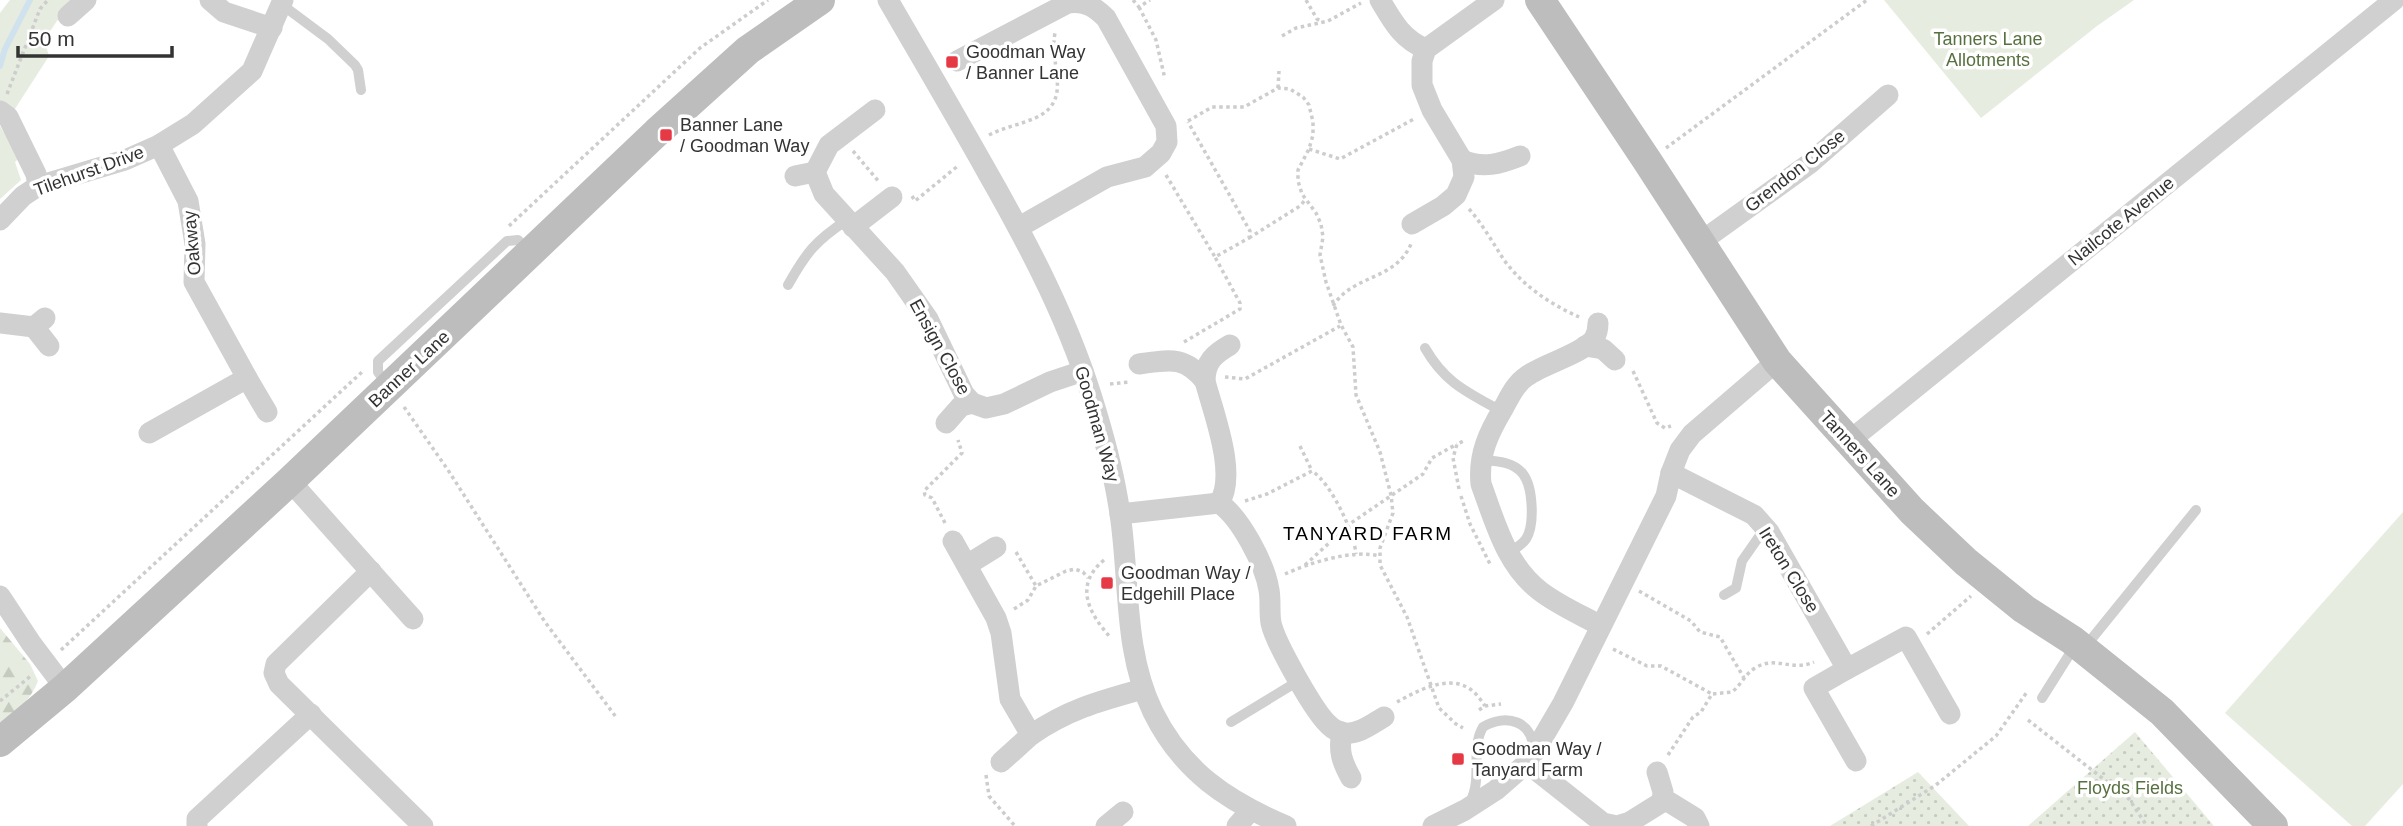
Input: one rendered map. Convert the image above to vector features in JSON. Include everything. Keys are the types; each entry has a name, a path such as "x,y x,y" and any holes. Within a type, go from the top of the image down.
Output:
{"street":[{"path":"68,16 86,0"},
{"path":"210,0 224,12 272,28"},
{"name":"Banner Lane","path":"0,741 65,688 290,481 656,133 748,50 820,0"},
{"name":"Goodman Way","path":"888,0 1019,227 1063,318 1083,372 1106,447 1120,514 1135,654 1143,689 1166,735 1194,770 1228,798 1244,818 1286,826"},
{"path":"1380,0 1396,29 1413,43 1426,49"},
{"path":"1412,224 1456,195 1464,177 1462,160 1432,110 1422,85 1422,61 1426,49 1494,0"},
{"name":"Tanners Lane","path":"1540,0 1777,361 1848,442 1912,511 1966,562 2162,712 2273,826"},
{"name":"Nailcote Avenue","path":"1848,442 2394,0"},
{"name":"Tilehurst Drive","path":"0,220 23,196 38,186 125,159 159,145 193,124 252,71 282,2"},
{"path":"957,61 1068,3 1079,2 1094,7 1105,18 1166,126 1167,142 1155,159 1145,167 1107,177 1019,227"},
{"name":"Grendon Close","path":"1699,243 1809,164 1888,95"},
{"name":"Ensign Close","path":"875,110 829,145 805,174 895,272 928,319 964,394 972,403 986,408 1004,404 1050,382 1083,372"},
{"path":"4,114 36,174 38,186"},
{"name":"Oakway","path":"159,145 188,201 195,244 194,282 267,412"},
{"path":"1462,160 1482,166 1520,156"},
{"path":"850,223 892,197"},
{"path":"0,323 39,322 49,345"},
{"path":"1597,632 1540,591 1527,579 1508,553 1481,484 1481,460 1488,436 1514,389 1526,376 1584,346 1594,338 1598,323"},
{"path":"1230,345 1215,354 1205,370 1205,381 1226,467 1221,500 1260,560 1267,581 1271,622 1277,638 1320,715 1330,726 1342,733 1352,733 1384,718"},
{"path":"1584,346 1603,349 1615,360"},
{"path":"1138,372 1170,360 1188,363 1205,381"},
{"path":"1433,826 1496,790 1530,759 1563,702 1666,496 1680,450 1692,434 1777,361"},
{"path":"149,433 247,377"},
{"name":"Ensign Close","path":"946,423 961,406 972,403"},
{"name":"Ireton Close","path":"1671,473 1754,515 1765,528 1847,669"},
{"path":"290,481 414,619"},
{"path":"1120,514 1221,500"},
{"path":"953,541 996,618 1001,633 1010,699 1031,735"},
{"path":"967,565 996,547"},
{"path":"370,571 276,664 274,673 279,684 423,826"},
{"path":"0,596 65,688"},
{"path":"1856,761 1814,688 1906,637 1950,714"},
{"path":"1001,762 1049,723 1090,703 1143,689"},
{"path":"197,826 197,819 311,714"},
{"path":"1342,733 1342,762 1351,778"},
{"path":"1530,759 1602,825 1617,826 1630,822 1662,802 1669,802 1695,818 1699,826"},
{"path":"1657,772 1663,792 1662,802"},
{"path":"1106,826 1123,812"}],"lane":[{"path":"282,2 355,65 361,90"},
{"path":"788,285 816,241 850,223"},
{"path":"1426,348 1444,376 1469,394 1501,411"},
{"path":"1481,460 1512,465 1523,474 1528,486 1532,523 1526,539 1508,553"},
{"path":"2042,698 2079,647 2196,510"},
{"path":"1724,595 1735,588 1742,561 1765,528"},
{"path":"1231,722 1300,680"},
{"path":"1465,810 1475,789 1478,741 1483,727 1499,719 1516,722 1530,734 1534,747 1530,759"}],"path":[{"path":"4,114 4,100 40,9 48,0"},
{"path":"1133,0 1156,40 1163,73 1168,83"},
{"path":"1139,7 1150,0"},
{"path":"1306,0 1317,19 1322,22"},
{"path":"1282,36 1296,28 1322,22 1366,0"},
{"path":"1672,144 1867,0"},
{"path":"841,136 892,197 910,195 915,201 1006,126 1024,123 1052,107 1056,101 1058,81 1053,45 1054,20 1049,13"},
{"path":"1278,88 1279,71"},
{"path":"1188,121 1212,107 1244,107 1278,88 1290,89 1303,97 1309,105 1313,122 1310,149 1297,170 1298,181 1321,224 1323,237 1320,255 1333,306 1353,347 1356,395 1380,452 1391,495 1392,513 1379,556 1384,574 1407,617 1439,708 1463,729"},
{"path":"1310,149 1340,159 1432,110"},
{"path":"1182,112 1250,231 1249,238"},
{"path":"1155,159 1240,303 1240,309 1188,339 1173,351 1170,360"},
{"path":"1456,195 1475,216 1521,279 1553,305 1585,319 1598,319 1598,323"},
{"path":"1215,257 1300,206 1306,199"},
{"path":"1333,306 1339,295 1394,268 1406,256 1411,242 1412,224"},
{"path":"1205,381 1231,376 1245,379 1341,325"},
{"path":"1615,360 1623,359 1633,369 1657,423 1664,428 1674,425"},
{"path":"1110,384 1138,372"},
{"path":"390,388 449,470 545,622 615,717"},
{"path":"946,423 956,435 962,453 924,491 925,495 932,498 953,541"},
{"path":"1305,565 1351,523 1423,474 1432,458 1457,444"},
{"path":"1300,446 1312,471 1318,475 1349,527 1356,554"},
{"path":"1221,500 1240,503 1267,494 1312,471"},
{"path":"1123,545 1094,568 1088,578 1089,604 1094,617 1121,654 1135,654"},
{"path":"996,547 1012,546 1036,586"},
{"path":"1267,581 1305,565 1356,554 1379,556"},
{"path":"996,618 1028,600 1036,586 1066,571 1075,569 1088,578"},
{"path":"1623,583 1691,621 1700,632 1720,638 1744,678"},
{"path":"1912,647 1972,596"},
{"path":"1597,632 1647,666 1661,666 1712,694 1732,692 1755,668 1769,662 1801,667 1819,660 1834,645"},
{"path":"1384,718 1384,708 1415,692 1444,684 1460,684 1471,689 1485,706"},
{"path":"1871,826 1936,785 1997,736 2028,691"},
{"path":"1657,772 1693,717 1701,712 1712,694"},
{"path":"2028,720 2129,799 2147,826"},
{"path":"1001,762 991,765 986,774 986,788 989,796 1015,826"}],"green space":[{"path":"10,0 77,0 61,15 44,40 49,56 11,115 0,104 0,13"},
{"name":"Tanners Lane Allotments","path":"1884,0 2134,0 1981,118"},
{"path":"0,126 19,158 15,162 21,180 0,199"},
{"path":"2403,512 2403,784 2365,826 2352,826 2225,713"},
{"path":"0,628 30,664 38,681 27,700 0,724"},
{"name":"Floyds Fields","path":"2135,732 2214,826 2028,826"},
{"path":"1918,772 1969,826 1830,826"}],"waterway":[{"path":"0,66 5,49 30,0"}],"place":[{"name":"Goodman Way / Banner Lane","path":"952,62"},
{"name":"Banner Lane / Goodman Way","path":"666,135"},
{"name":"Goodman Way / Edgehill Place","path":"1107,583"},
{"name":"Goodman Way / Tanyard Farm","path":"1458,759"}],"district":[{"name":"TANYARD FARM","path":"1368,533"}]}
